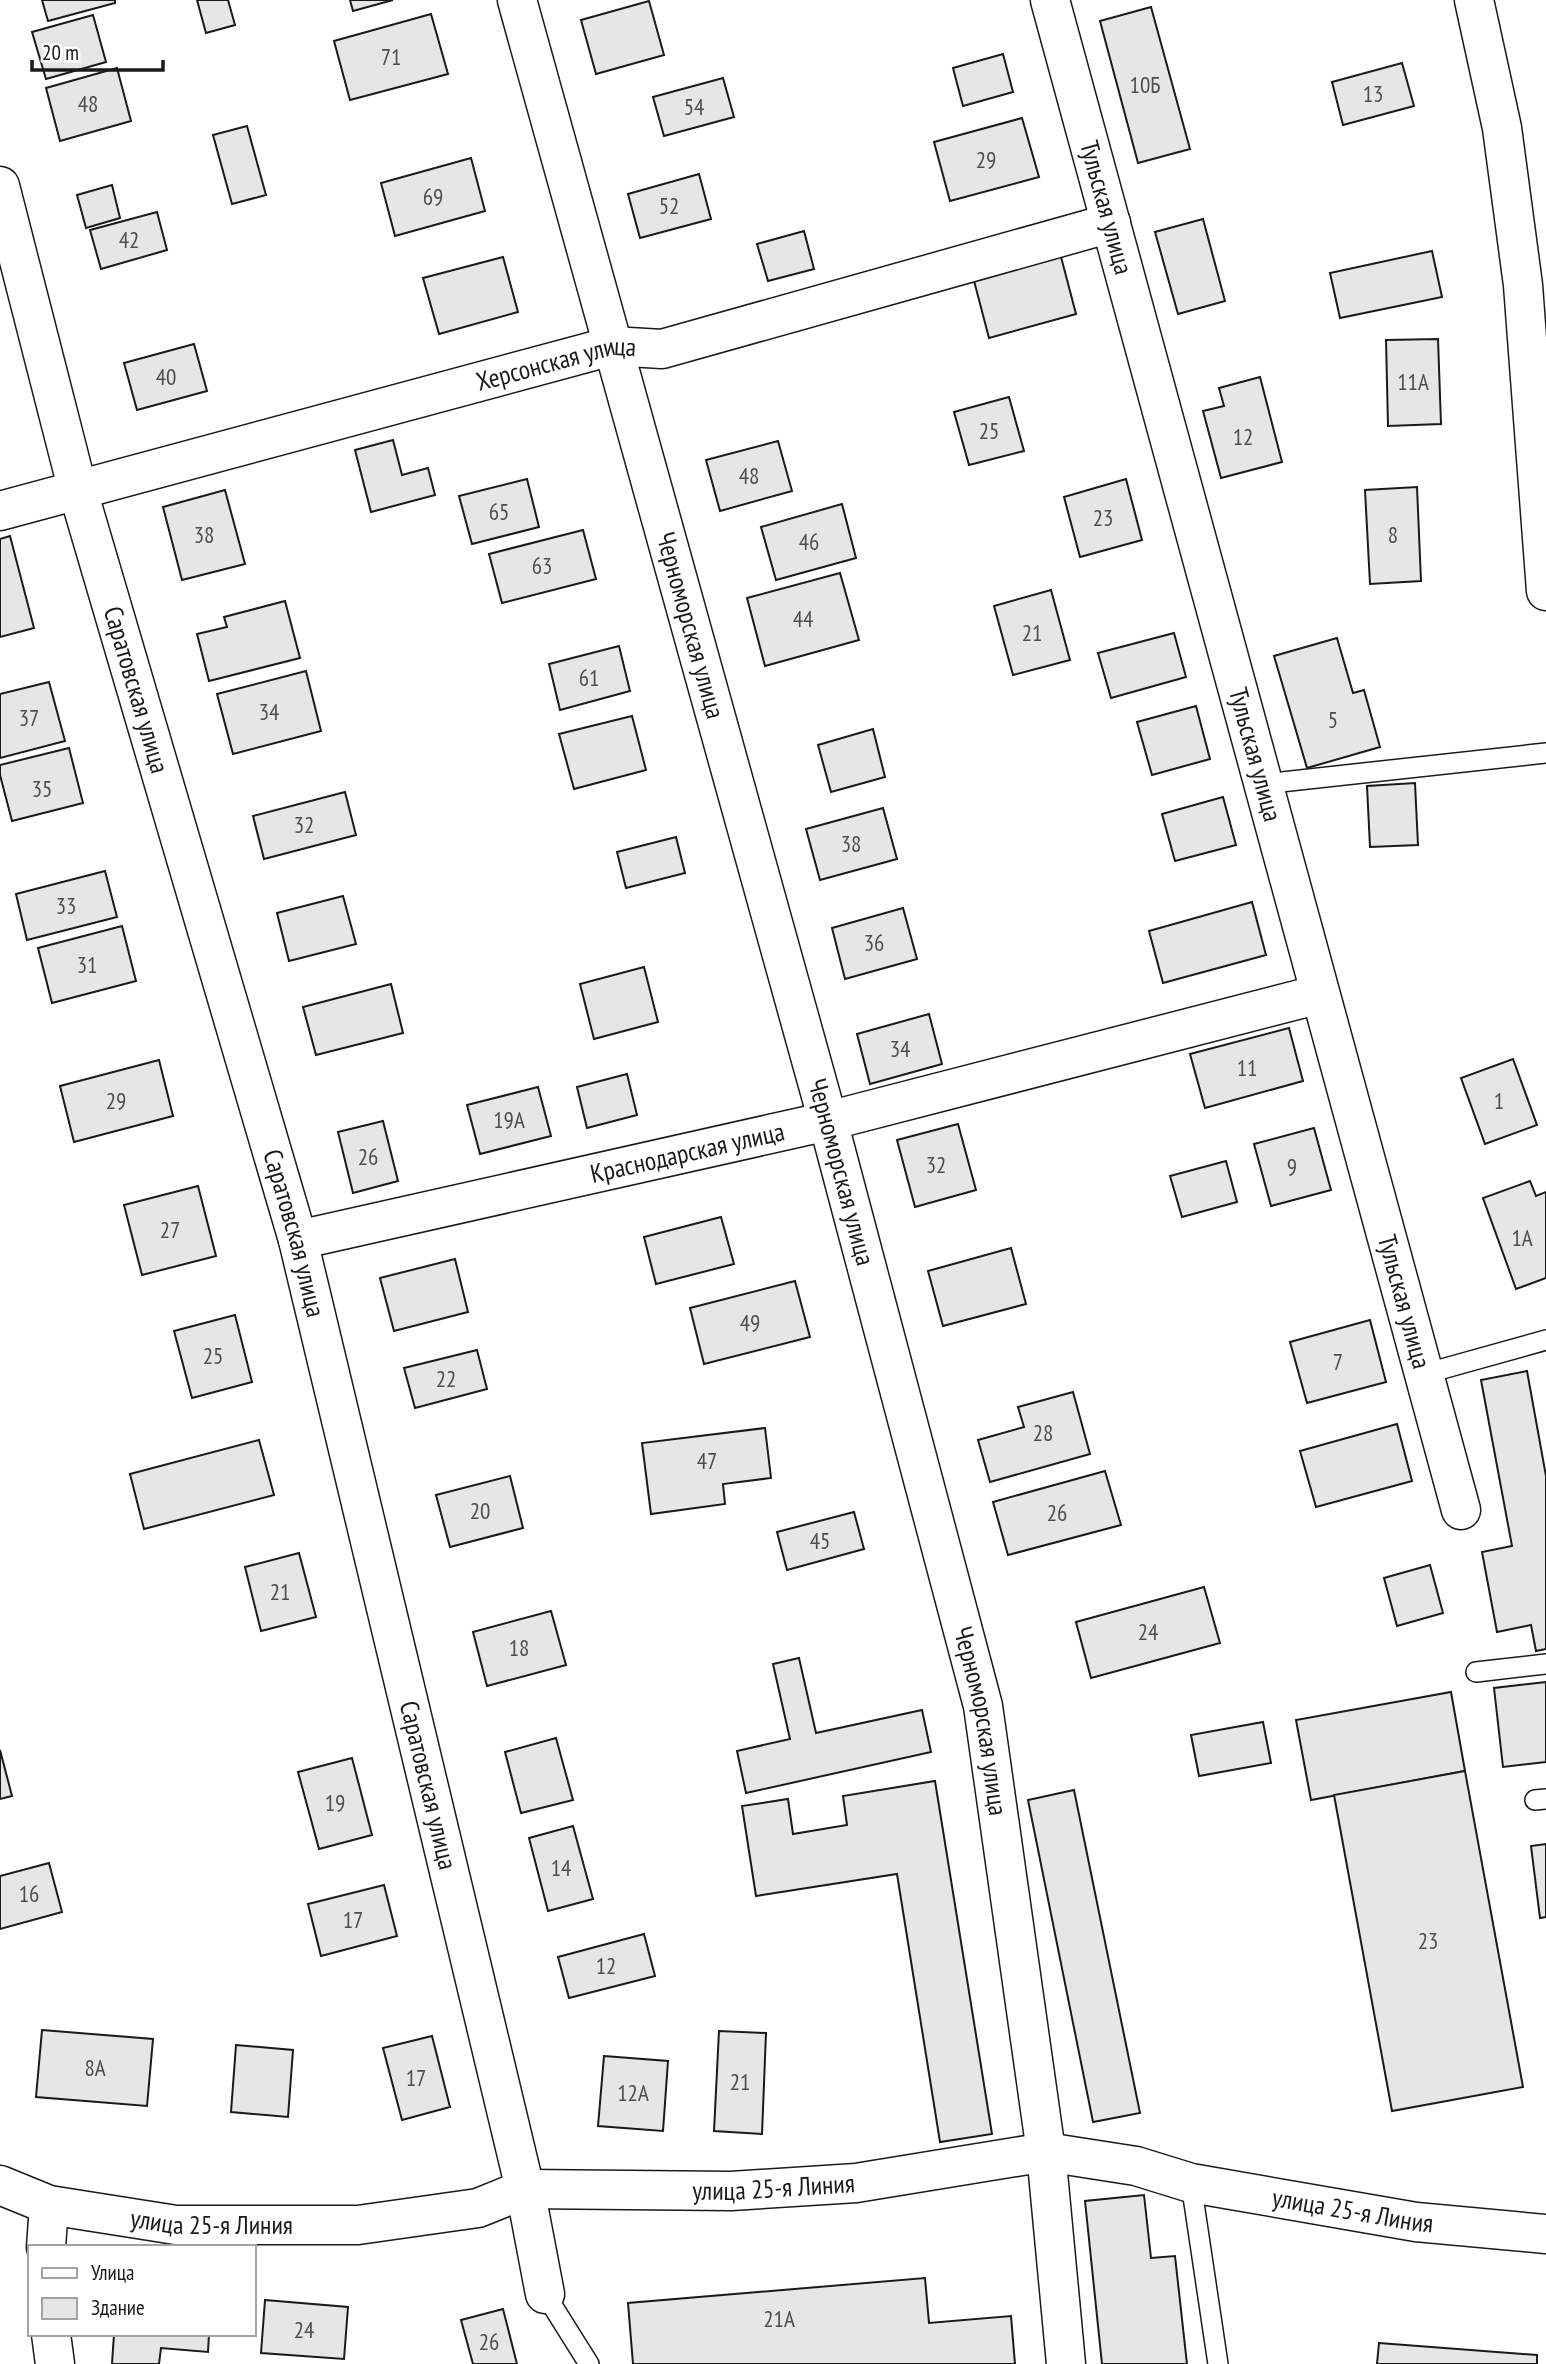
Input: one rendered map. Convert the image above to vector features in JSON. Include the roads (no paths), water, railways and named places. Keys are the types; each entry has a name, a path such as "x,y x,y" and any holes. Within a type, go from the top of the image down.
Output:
{"street":[{"name":"Черноморская улица","path":"517,0 828,1121 983,1706 1046,2152 1066,2364"},
{"name":"Тульская улица","path":"1050,0 1461,1510"},
{"path":"1474,0 1534,283 1546,591"},
{"name":"Саратовская улица","path":"0,186 78,491 298,1240 525,2189 545,2294"},
{"name":"Херсонская улица","path":"0,511 612,346 662,349 1111,223"},
{"name":"Краснодарская улица","path":"298,1240 828,1121 1320,994"},
{"name":"улица 25-я Линия","path":"0,2185 49,2205 176,2225 358,2225 478,2207 525,2189 731,2190 856,2183 1046,2152 1136,2166 1191,2183 1416,2222 1546,2234"},
{"path":"46,2245 49,2205"},
{"path":"51,2336 55,2364"}],"lane":[{"path":"1263,784 1546,753"},
{"path":"1424,1374 1545,1345"},
{"path":"1476,1672 1546,1664"},
{"path":"1191,2183 1218,2364"},
{"path":"545,2294 589,2364"}]}
